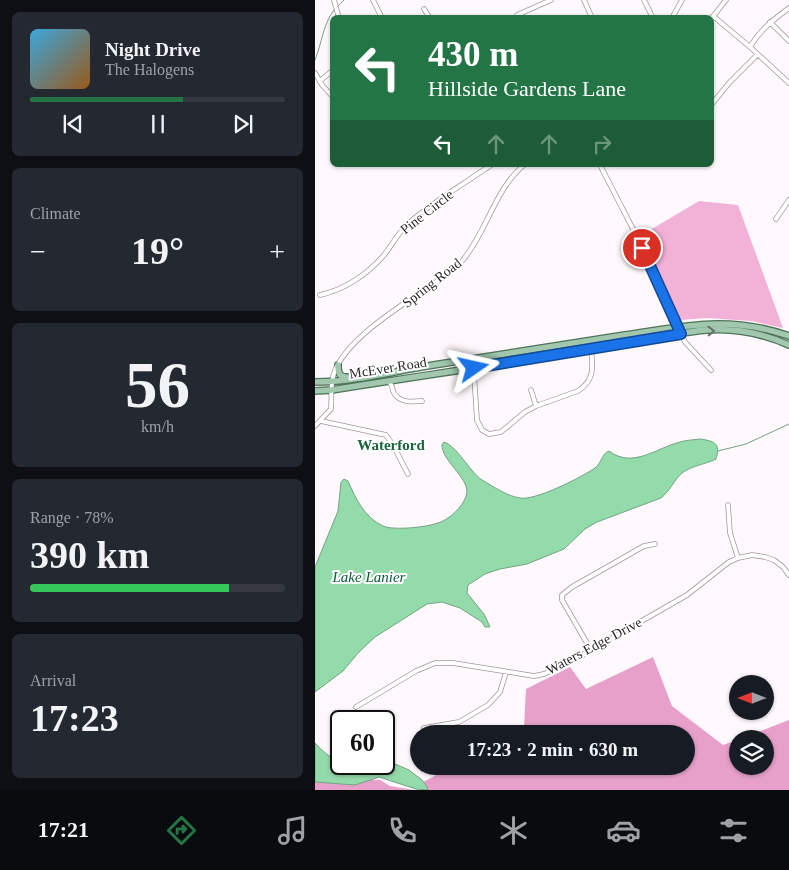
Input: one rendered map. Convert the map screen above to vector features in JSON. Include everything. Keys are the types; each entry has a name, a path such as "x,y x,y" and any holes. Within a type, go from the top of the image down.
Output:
{"main road":[{"name":"McEver Road","path":"315,382 332,382 706,323 763,327 789,336"},
{"name":"McEver Road","path":"315,391 474,368 708,330 761,335 789,345"},
{"path":"338,365 339,374 343,377 377,375"}],"street":[{"path":"334,0 338,15"},
{"path":"373,0 380,15"},
{"path":"517,15 551,0"},
{"path":"583,0 591,15"},
{"path":"644,0 652,15"},
{"path":"674,15 682,0"},
{"path":"714,15 726,0"},
{"path":"750,47 755,38 789,8"},
{"path":"424,9 428,15"},
{"path":"714,20 750,47 789,83"},
{"path":"771,22 789,40"},
{"path":"714,101 757,55"},
{"path":"315,73 330,93"},
{"path":"320,81 330,73"},
{"name":"Pine Circle","path":"320,295 336,291 361,276 377,263 400,231 412,220 488,167"},
{"name":"Spring Road","path":"321,421 331,409 332,382 338,365 349,349 364,334 441,280 463,260 512,176 522,167"},
{"path":"601,167 650,262 685,342 711,370"},
{"path":"776,219 789,200"},
{"path":"473,359 477,420 479,426 485,432 494,434 501,432 525,412 536,406 578,391 584,387 592,374 591,349"},
{"path":"387,381 392,384 394,393 399,398 406,401 421,401"},
{"path":"531,390 536,406"},
{"path":"315,426 321,421 386,435 408,474"},
{"path":"728,505 730,533 738,558"},
{"path":"591,650 562,600 561,595 644,546 655,544"},
{"name":"Waters Edge Drive","path":"355,706 416,671 435,663 453,663 534,676 544,674 565,665 687,595 729,562 738,558 752,555 765,557 779,564 789,575"},
{"path":"442,725 459,722 488,705 500,692 506,672"}],"shaded area":[{"path":"699,201 738,205 783,328 751,321 707,318 680,320 640,236"},
{"path":"653,657 672,706 723,745 729,743 729,775 774,775 774,730 763,730 789,720 789,790 422,790 423,782 437,775 695,775 695,725 524,725 526,689 570,667 586,689"},
{"path":"315,778 380,780 390,786 414,790 315,790"}],"water":[{"name":"Lake Lanier","path":"700,439 713,442 717,446 716,459 682,473 661,498 597,522 585,529 564,549 527,564 485,574 468,585 467,593 484,614 490,627 485,627 482,622 460,608 442,602 427,604 375,637 343,671 315,692 315,567 338,511 341,482 344,479 348,481 361,507 376,522 388,527 413,528 431,525 447,519 455,513 466,496 466,486 463,480 443,451 442,445 444,442 454,448 472,471 482,480 510,495 527,498 558,488 589,472 597,466 604,454 609,451 618,456 636,458 680,442"},
{"path":"315,743 330,757 330,775 395,775 395,764 409,770 410,775 416,775 422,780 428,790 416,789 379,777 355,785 315,782"}],"waterway":[{"path":"337,7 344,0"},
{"path":"315,60 325,27 334,10"},
{"path":"718,451 746,444 789,424"}],"district":[{"name":"Waterford","path":"391,445"}],"route":[{"path":"474,368 681,334 650,262 642,248"}]}
